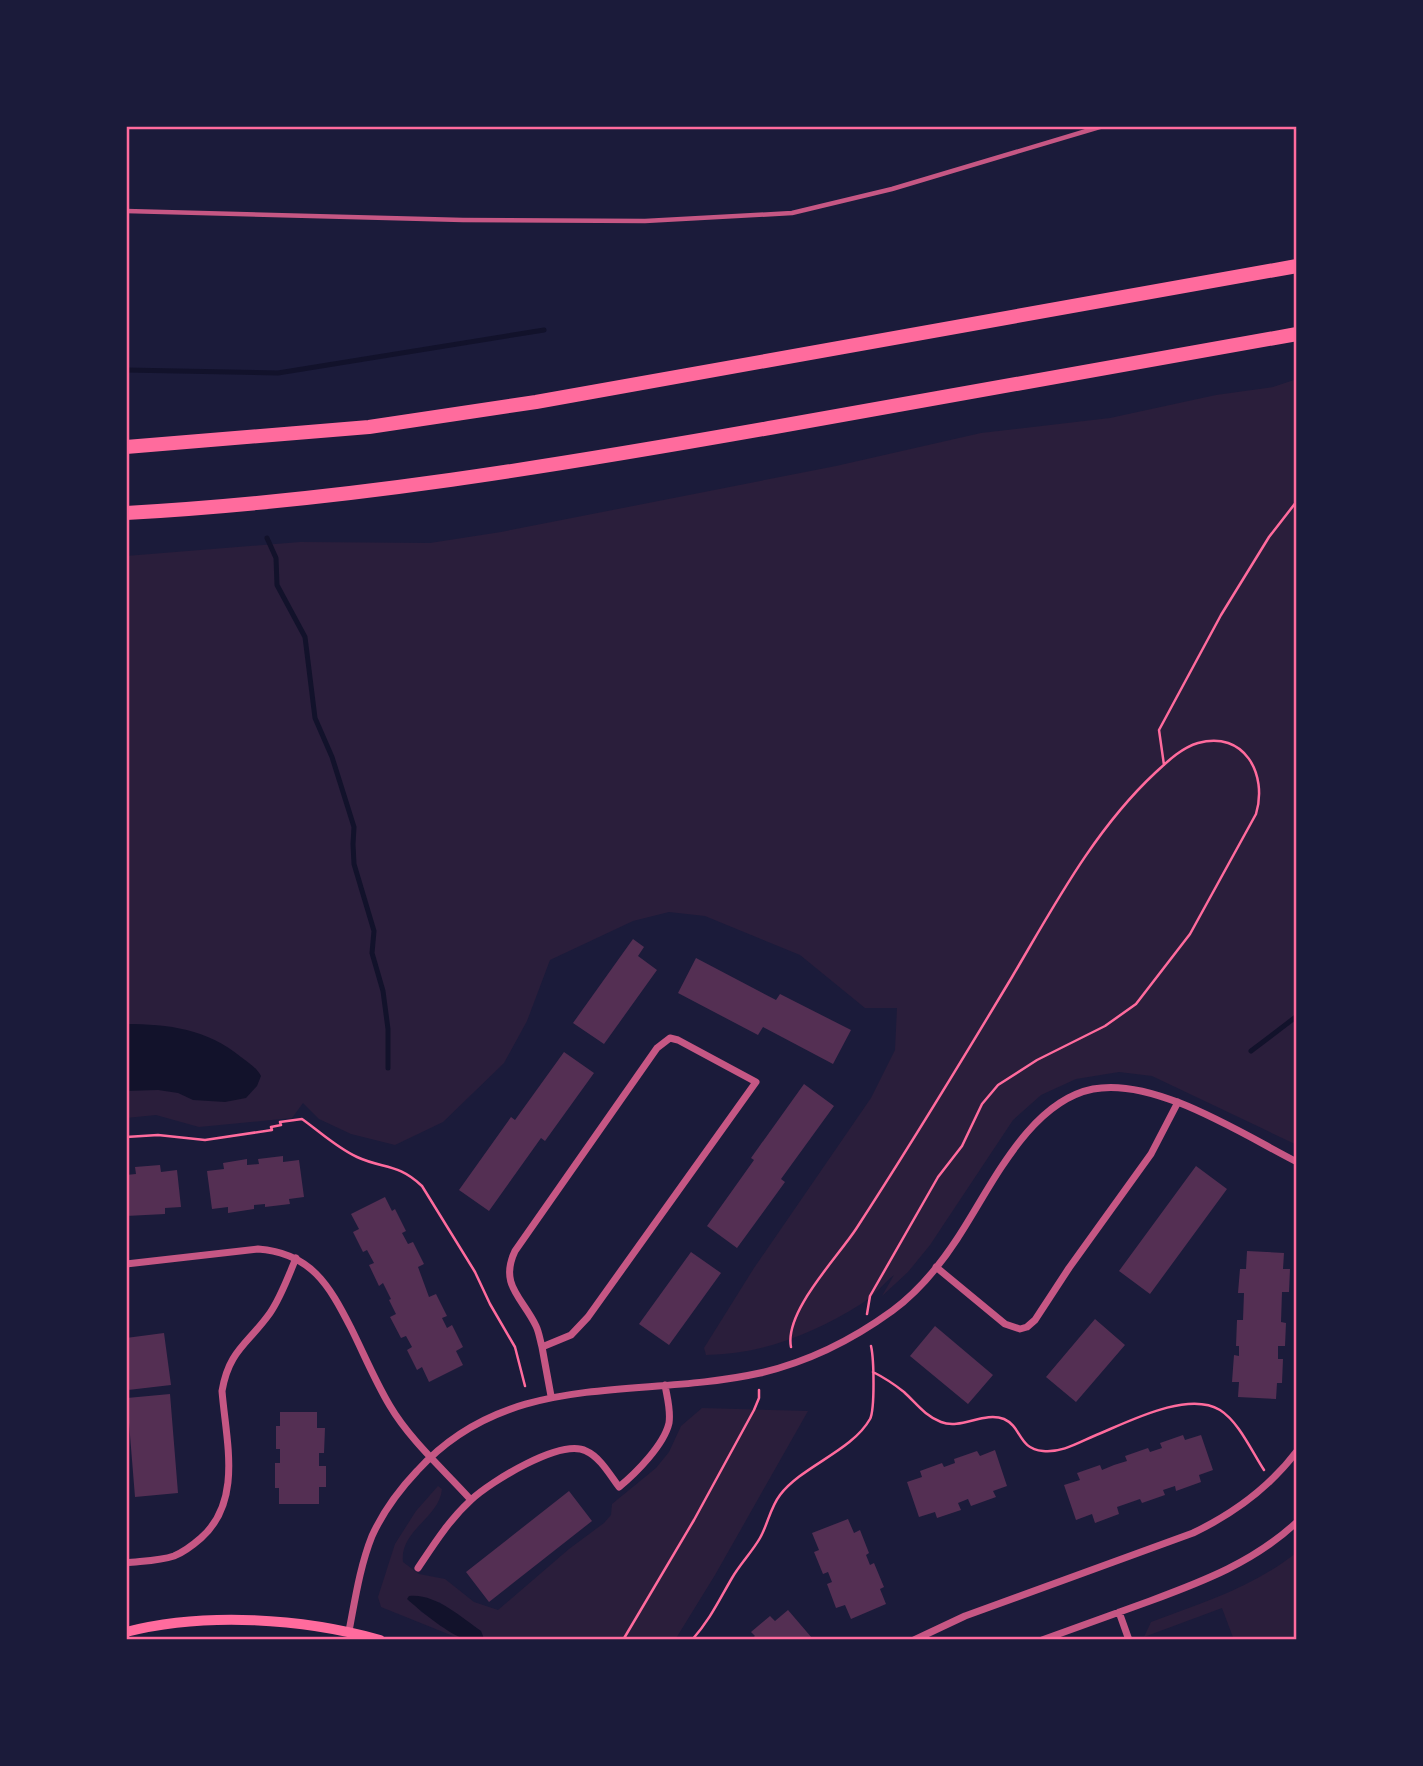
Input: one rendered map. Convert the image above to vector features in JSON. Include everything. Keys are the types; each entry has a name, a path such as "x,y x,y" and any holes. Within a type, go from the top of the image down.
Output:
{"highway":[{"path":"126,447 369,427 536,402 1297,266"},
{"path":"126,513 374,490 547,466 1297,334"}],"main road":[{"path":"126,1632 178,1623 234,1621 298,1624 349,1631 380,1640"}],"street":[{"path":"542,1347 571,1335 588,1317 756,1082 670,1038 657,1048 515,1251 509,1263 508,1275 512,1287 537,1327 551,1396"},
{"path":"349,1631 372,1536 405,1483 430,1455 458,1432 483,1418 514,1406 551,1396 757,1373 794,1364 864,1330 895,1308 936,1267 1032,1125 1073,1096 1092,1089 1118,1086 1141,1090 1178,1102 1297,1162"},
{"path":"936,1267 1005,1324 1012,1328 1027,1327 1035,1320 1151,1154 1178,1102"},
{"path":"126,1264 258,1249 276,1250 296,1258 323,1280 332,1292 391,1407 471,1500"},
{"path":"126,1563 174,1556 190,1547 216,1521 229,1488 222,1391 224,1376 230,1361 242,1344 270,1313 296,1258"},
{"path":"418,1568 442,1532 471,1500 498,1481 549,1454 575,1448 587,1451 619,1487 642,1466 668,1425 670,1412 665,1385"},
{"path":"914,1640 965,1616 1193,1533 1225,1517 1271,1482 1297,1451"},
{"path":"1042,1640 1213,1578 1248,1561 1297,1522"},
{"path":"1119,1612 1129,1640"}],"lane":[{"path":"126,211 463,220 645,221 792,213 892,189 1103,126"}],"path":[{"path":"1164,765 1159,730 1221,615 1269,537 1297,501"},
{"path":"790,1347 792,1329 804,1302 853,1233 927,1118 1092,846 1128,801 1183,750 1198,743 1219,740 1234,744 1251,759 1261,797 1256,814 1189,934 1136,1004 1105,1026 1037,1060 998,1085 982,1104 962,1146 938,1177 870,1296 864,1330"},
{"path":"126,1137 158,1135 205,1140 272,1130 271,1127 281,1125 280,1122 302,1119 357,1157 410,1174 422,1186 475,1272 515,1347 525,1386"},
{"path":"692,1640 720,1603 732,1578 760,1538 779,1496 792,1482 863,1428 871,1418 874,1409 871,1346"},
{"path":"873,1372 889,1380 921,1410 943,1423 1004,1419 1014,1427 1028,1446 1040,1451 1065,1449 1158,1410 1191,1404 1208,1405 1221,1411 1229,1419 1271,1482"},
{"path":"623,1640 722,1469 754,1410 759,1390"}],"shaded area":[{"path":"1297,379 1297,1145 1152,1076 1119,1072 1076,1079 1041,1095 1013,1120 930,1245 908,1272 882,1296 894,1275 865,1301 806,1333 748,1351 706,1355 704,1348 754,1268 871,1098 895,1050 897,1008 865,1008 800,955 705,916 669,912 633,921 550,960 527,1021 504,1063 443,1122 395,1145 351,1134 319,1119 303,1103 292,1118 199,1127 156,1115 126,1118 126,556 300,542 430,543 501,532 836,466 981,433 1110,418 1216,395 1273,387"},
{"path":"126,1024 172,1027 215,1040 257,1070 261,1076 257,1086 246,1098 225,1102 193,1100 178,1093 158,1090 126,1091"},
{"path":"702,1408 808,1411 675,1640 483,1640 481,1631 439,1602 420,1611 467,1640 463,1640 381,1607 378,1597 395,1544 416,1511 438,1486 442,1489 440,1499 407,1541 403,1562 419,1574 445,1579 474,1602 498,1610 569,1549 604,1523 611,1515 612,1504 656,1468 669,1452 681,1426"},
{"path":"1297,1552 1297,1640 1234,1640 1222,1608 1144,1637 1151,1622 1245,1585"},
{"path":"409,1596 428,1598 447,1607 481,1631 484,1639 468,1640 453,1634 412,1604 407,1599"}],"building":[{"path":"633,939 644,947 638,956 657,970 604,1044 573,1023"},
{"path":"696,958 776,1000 780,994 851,1030 833,1064 763,1027 758,1035 678,993"},
{"path":"564,1052 594,1073 545,1141 541,1138 489,1211 459,1190 511,1117 515,1120"},
{"path":"804,1084 834,1106 781,1179 785,1182 737,1248 707,1226"},
{"path":"283,1156 283,1162 299,1160 304,1197 289,1199 290,1204 265,1207 265,1204 254,1205 254,1209 228,1213 228,1207 212,1209 207,1171 224,1169 223,1163 247,1159 247,1165 259,1164 258,1159"},
{"path":"160,1165 161,1172 177,1170 181,1207 165,1208 165,1214 126,1216 126,1175 136,1174 135,1167"},
{"path":"1196,1166 1227,1189 1150,1294 1119,1271"},
{"path":"385,1197 392,1211 395,1209 406,1231 402,1233 408,1244 413,1242 424,1264 418,1267 429,1297 436,1294 447,1316 442,1318 447,1328 452,1325 463,1347 456,1351 463,1365 429,1382 422,1367 417,1370 407,1350 412,1347 406,1336 401,1338 390,1317 396,1314 389,1300 391,1299 383,1283 379,1286 369,1265 374,1263 367,1250 363,1252 353,1232 359,1229 351,1214"},
{"path":"1247,1251 1284,1253 1283,1269 1290,1269 1289,1292 1282,1292 1281,1322 1286,1323 1285,1346 1278,1346 1278,1359 1283,1359 1282,1383 1277,1383 1276,1399 1238,1397 1239,1382 1232,1382 1234,1355 1239,1356 1239,1346 1236,1346 1237,1320 1243,1320 1244,1293 1238,1293 1240,1269 1246,1269"},
{"path":"691,1252 721,1273 669,1345 639,1324"},
{"path":"1095,1319 1125,1345 1076,1402 1046,1377"},
{"path":"935,1326 993,1375 968,1404 910,1356"},
{"path":"164,1333 171,1385 128,1390 126,1338"},
{"path":"170,1394 178,1493 135,1497 127,1398"},
{"path":"280,1412 317,1412 317,1428 325,1428 324,1453 319,1453 319,1466 326,1466 326,1487 319,1487 319,1504 279,1504 279,1488 275,1488 275,1463 280,1463 280,1449 276,1449 276,1426 280,1426"},
{"path":"1183,1435 1185,1440 1201,1435 1213,1470 1199,1475 1201,1482 1176,1491 1175,1486 1163,1490 1165,1495 1142,1503 1140,1499 1117,1507 1119,1514 1095,1523 1092,1514 1076,1520 1064,1485 1080,1480 1077,1473 1100,1465 1102,1470 1127,1461 1125,1456 1148,1448 1150,1452 1162,1448 1160,1443"},
{"path":"995,1450 1007,1486 993,1491 996,1497 971,1506 968,1499 958,1503 961,1510 937,1518 935,1512 919,1517 907,1482 922,1477 920,1471 942,1463 944,1467 955,1463 954,1459 977,1451 980,1456"},
{"path":"569,1491 592,1521 489,1602 466,1572"},
{"path":"848,1519 854,1533 860,1530 869,1553 866,1555 870,1565 874,1563 884,1587 880,1589 886,1604 851,1619 845,1605 836,1608 827,1584 832,1582 828,1572 823,1574 814,1552 819,1550 812,1533"},
{"path":"788,1610 812,1638 750,1640 755,1636 751,1632 770,1616 775,1621"}],"waterway":[{"path":"126,370 278,373 544,330"},
{"path":"267,538 276,558 277,585 305,637 315,718 332,757 354,827 354,864 374,931 372,953 383,991 388,1029 388,1068"},
{"path":"1251,1051 1297,1016"}]}
